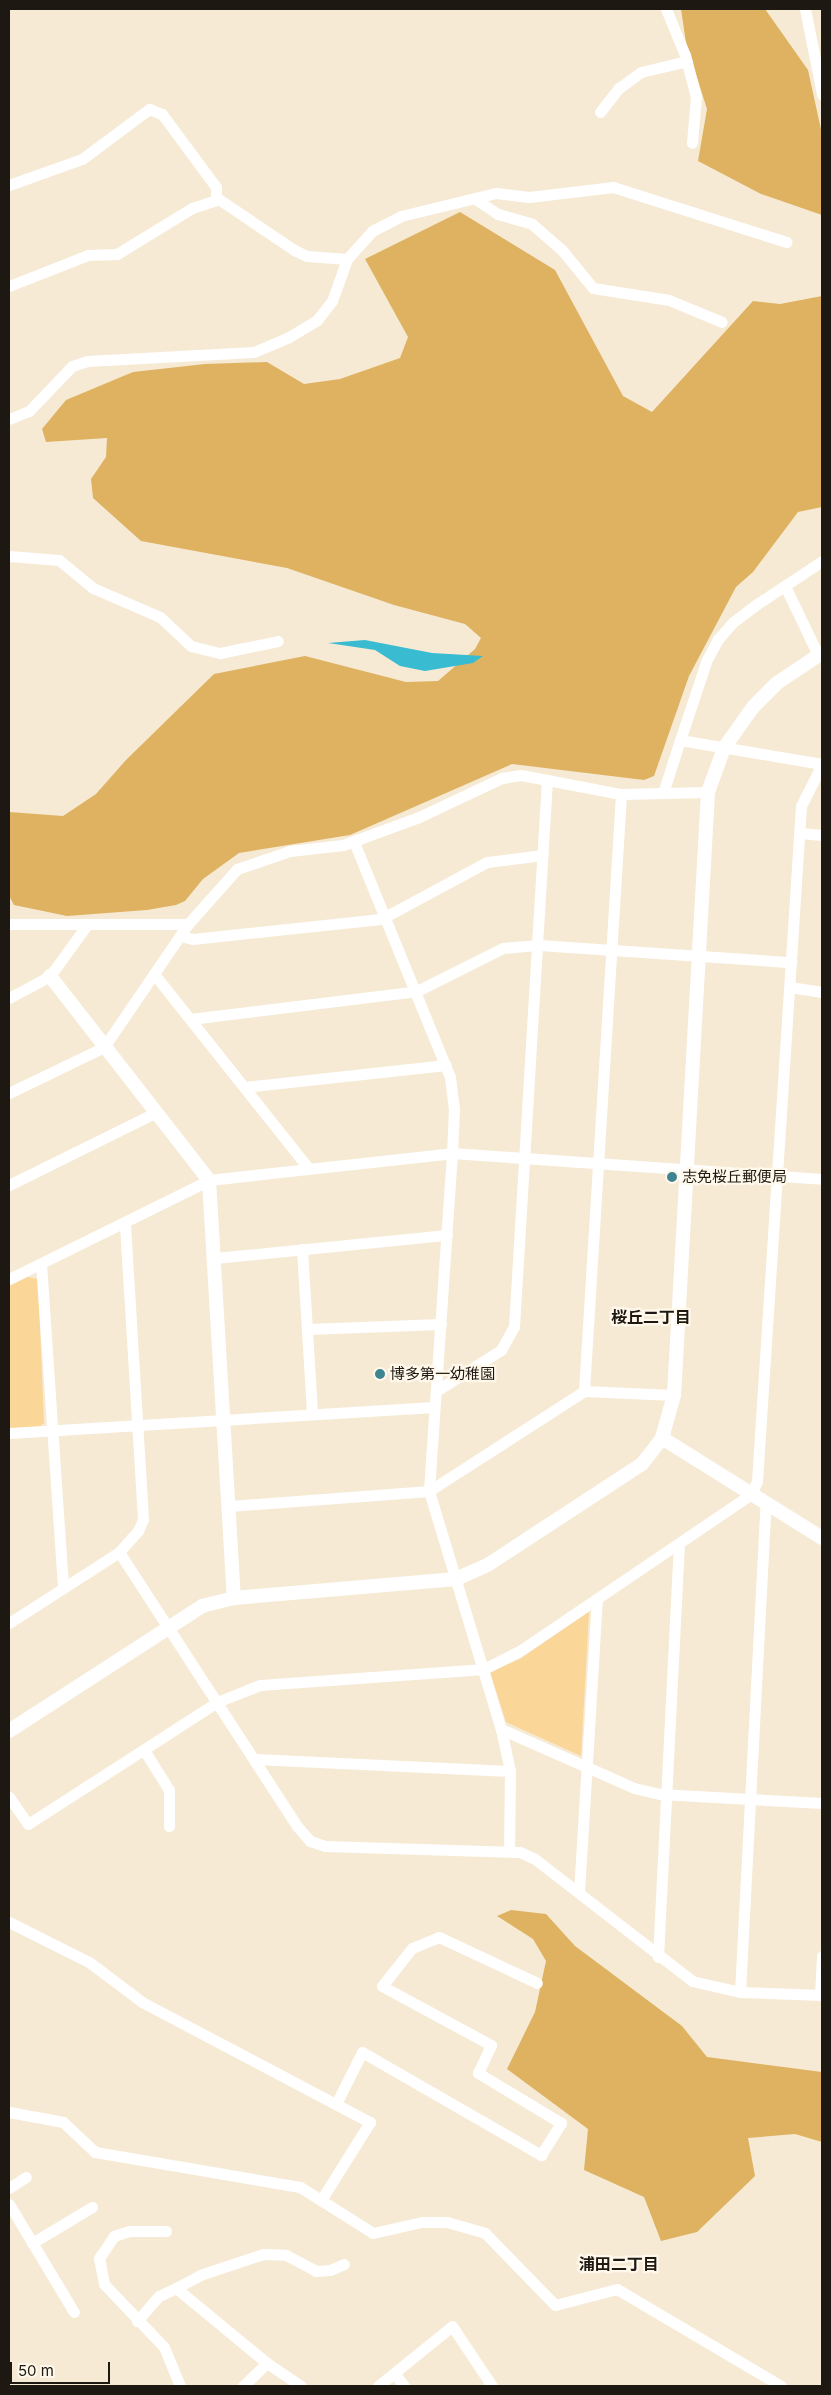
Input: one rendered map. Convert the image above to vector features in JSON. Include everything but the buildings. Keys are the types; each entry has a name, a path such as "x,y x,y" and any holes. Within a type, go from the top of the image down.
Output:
{"street":[{"path":"666,9 687,61 696,97 692,143"},
{"path":"805,9 820,75 822,94"},
{"path":"600,112 619,88 641,72 687,61"},
{"path":"9,185 82,159 149,109 162,114 216,188 216,200"},
{"path":"9,419 30,411 72,366 87,361 254,352 288,338 317,320 332,301 347,259 372,231 402,216 478,200 496,193 529,197 614,187 786,242"},
{"path":"9,286 88,255 117,254 192,208 216,200 228,205 294,250 307,256 347,259"},
{"path":"478,200 498,214 532,224 562,250 593,288 669,300 722,322"},
{"path":"9,556 59,560 93,588 160,617 191,646 220,653 278,640"},
{"path":"663,793 706,662 718,639 733,622 822,561"},
{"path":"9,1731 168,1626 202,1606 234,1598 456,1579 489,1564 642,1464 662,1438 674,1395 685,1169 708,792 724,748 753,707 771,689 820,654 784,586"},
{"path":"9,1797 28,1824 217,1702 260,1685 484,1669 518,1652 679,1545 751,1494 757,1481 802,806 822,764 680,740"},
{"path":"9,1093 104,1047 188,924 237,869 290,851 354,842 419,817 502,778 521,775 621,794 708,792"},
{"path":"436,1392 501,1350 514,1327 539,945 547,780"},
{"path":"584,1391 614,950 621,794"},
{"path":"800,833 822,835"},
{"path":"354,842 446,1065 454,1109 429,1491 501,1729 510,1771 509,1850"},
{"path":"180,936 193,939 386,917 487,862 543,855"},
{"path":"9,924 24,926 63,922 86,926 188,924"},
{"path":"9,998 50,976 86,926"},
{"path":"190,1019 417,991 503,948 539,945 791,962"},
{"path":"154,974 310,1169"},
{"path":"50,976 209,1180 234,1598"},
{"path":"790,987 822,992"},
{"path":"244,1087 446,1065"},
{"path":"9,1185 157,1112"},
{"path":"9,1279 209,1180 452,1153 822,1179"},
{"path":"9,1623 119,1552 138,1531 143,1519 125,1223"},
{"path":"215,1258 447,1235"},
{"path":"302,1249 312,1414"},
{"path":"41,1264 63,1588"},
{"path":"307,1330 441,1324"},
{"path":"229,1506 429,1491 584,1391 674,1395"},
{"path":"9,1433 434,1407"},
{"path":"662,1438 822,1538"},
{"path":"740,1992 766,1502"},
{"path":"658,1957 679,1545"},
{"path":"119,1552 297,1826 310,1841 325,1846 509,1850 535,1859 579,1892 658,1957 692,1981 740,1992 821,1995 822,1956"},
{"path":"579,1892 597,1600"},
{"path":"501,1729 634,1788 666,1794 822,1803"},
{"path":"144,1750 169,1790 169,1826"},
{"path":"255,1759 510,1771"},
{"path":"9,1922 89,1962 142,2002 370,2122 321,2200"},
{"path":"336,2104 362,2052 541,2155 561,2123 478,2073 491,2045 382,1986 412,1948 439,1937 537,1983"},
{"path":"9,2112 63,2122 95,2152 300,2187 373,2233 430,2222 447,2222 485,2232 556,2305 617,2289 781,2386"},
{"path":"9,2188 26,2176"},
{"path":"9,2204 74,2312"},
{"path":"32,2243 92,2207"},
{"path":"166,2231 129,2231 114,2236 100,2258 104,2284 137,2321 164,2347 180,2386"},
{"path":"137,2321 159,2296 200,2275 263,2254 286,2255 316,2271 330,2270 344,2264"},
{"path":"176,2288 267,2363 301,2386"},
{"path":"378,2386 452,2326 492,2386"},
{"path":"243,2386 267,2363"},
{"path":"395,2374 404,2386"}],"shaded area":[{"path":"681,9 765,9 808,70 822,134 822,215 761,194 698,161 707,109 686,43"},
{"path":"460,212 555,270 623,396 652,412 753,301 780,304 822,296 822,507 798,512 753,572 736,587 689,676 654,776 644,780 512,764 350,835 239,853 203,879 185,901 176,905 147,910 67,916 14,905 9,896 9,812 63,816 96,794 126,760 214,674 305,656 406,682 438,681 475,649 481,638 465,624 394,605 287,568 141,541 93,498 91,479 106,457 107,438 46,442 42,429 66,400 133,372 205,364 267,362 304,384 340,379 400,358 408,337 365,259"},
{"path":"27,1277 38,1279 44,1423 39,1427 9,1429 9,1286"},
{"path":"589,1612 581,1756 506,1722 490,1672 520,1659"},
{"path":"511,1910 546,1914 575,1946 682,2026 707,2057 822,2072 822,2142 795,2134 748,2138 755,2176 697,2232 661,2241 644,2197 584,2170 588,2129 507,2069 535,2012 546,1961 533,1939 497,1916"}],"water":[{"path":"365,640 432,653 483,656 473,663 425,671 400,666 375,650 328,643"}],"place":[{"name":"志免桜丘郵便局","path":"672,1177"},
{"name":"博多第一幼稚園","path":"380,1374"}],"district":[{"name":"桜丘二丁目","path":"651,1317"},
{"name":"浦田二丁目","path":"619,2264"}]}
